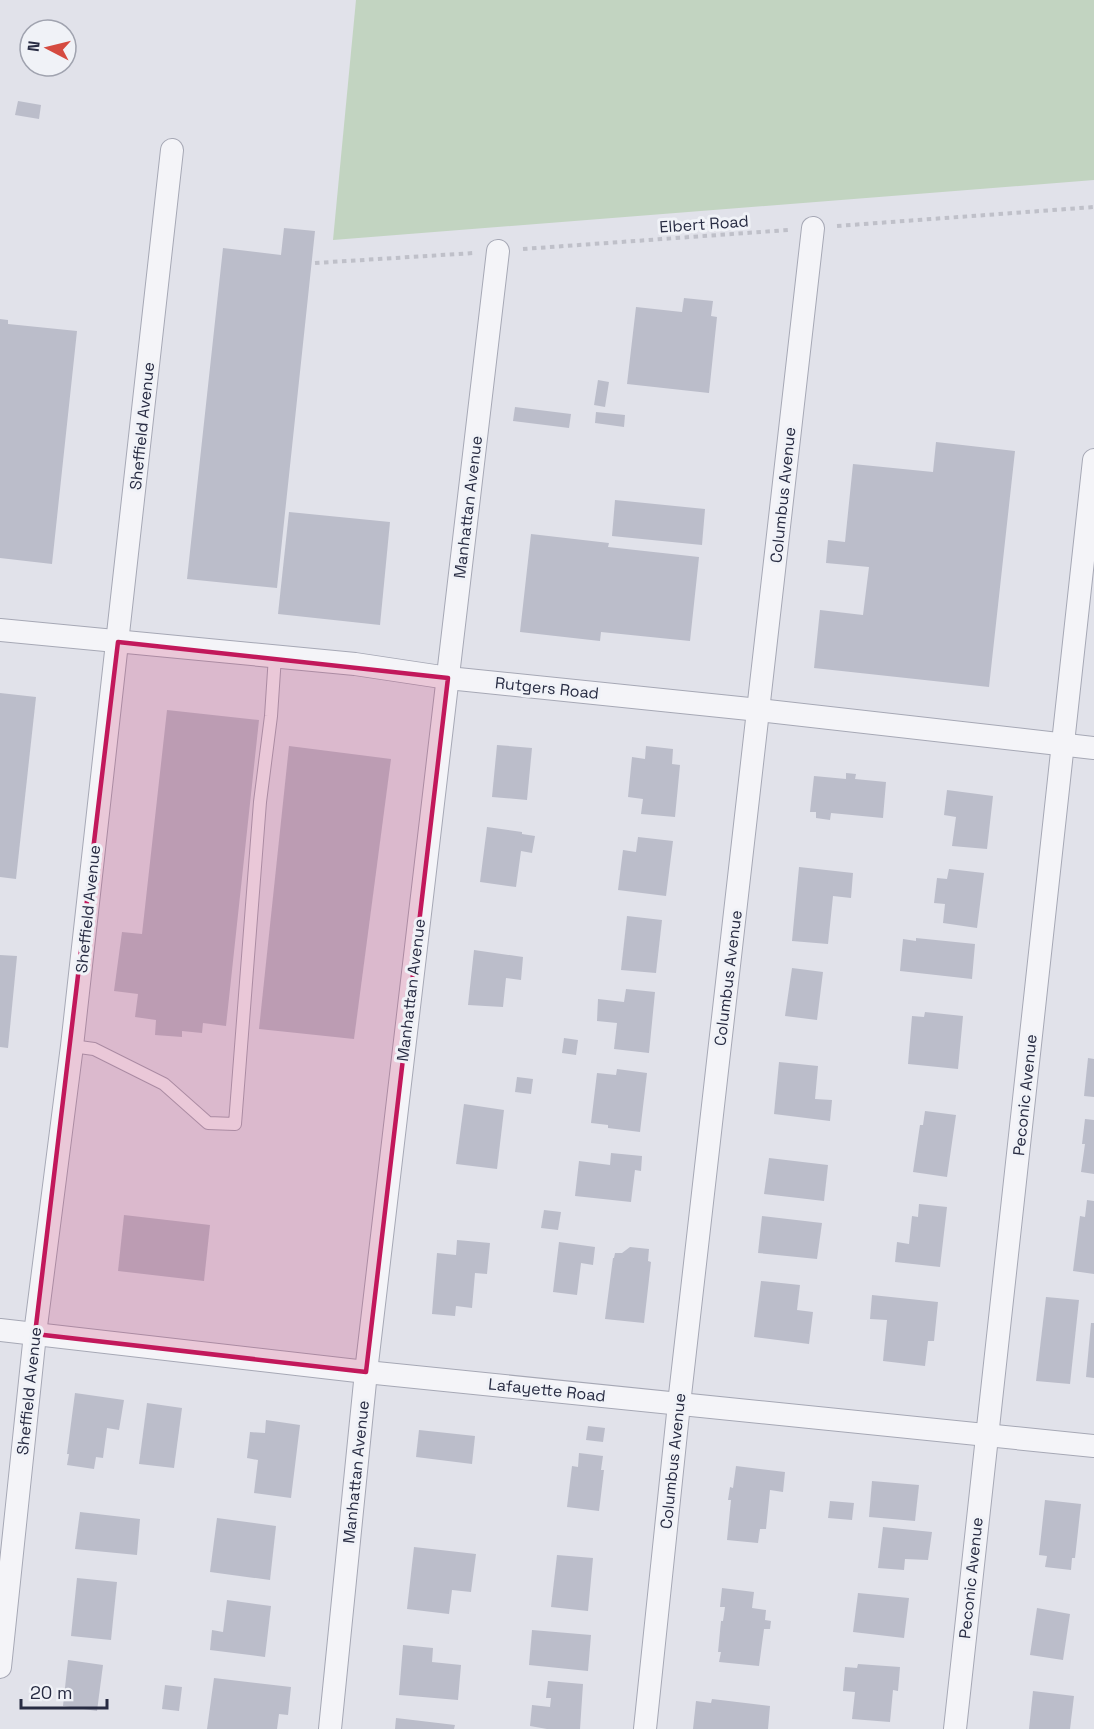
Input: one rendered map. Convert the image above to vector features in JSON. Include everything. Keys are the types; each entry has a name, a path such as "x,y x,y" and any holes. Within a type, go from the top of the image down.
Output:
{"street":[{"name":"Sheffield Avenue","path":"0,1667 35,1334 72,1046 172,150"},
{"name":"Columbus Avenue","path":"645,1729 679,1404 813,228"},
{"name":"Manhattan Avenue","path":"330,1729 366,1372 498,251"},
{"name":"Peconic Avenue","path":"955,1729 1094,460"},
{"name":"Rutgers Road","path":"0,630 355,664 448,678 1094,748"},
{"name":"Lafayette Road","path":"0,1330 366,1372 1094,1446"}],"lane":[{"path":"72,1046 94,1049 164,1084 208,1123 235,1124 260,802 271,717 275,656"}],"path":[{"name":"Elbert Road","path":"315,263 1094,207"}],"highlighted area":[{"path":"118,642 448,678 366,1372 35,1334"}],"green space":[{"path":"356,0 1094,0 1094,180 333,240"}],"building":[{"path":"18,101 41,105 39,119 15,115"},
{"path":"284,228 315,231 277,588 187,579 223,248 281,255"},
{"path":"684,298 713,301 711,316 717,317 709,393 627,384 636,307 682,312"},
{"path":"0,319 8,320 8,324 77,331 52,564 0,558"},
{"path":"598,380 609,382 605,407 594,405"},
{"path":"515,407 571,414 569,428 513,421"},
{"path":"596,412 625,415 624,427 595,423"},
{"path":"936,442 1015,451 989,687 814,668 820,610 863,615 869,567 826,563 828,540 845,542 853,464 933,472"},
{"path":"615,500 705,509 702,545 612,536"},
{"path":"289,512 390,522 380,625 278,614"},
{"path":"531,534 609,543 608,547 699,557 690,641 601,632 600,641 520,632"},
{"path":"0,693 36,697 16,879 0,877"},
{"path":"167,710 259,720 226,1026 203,1023 202,1033 182,1031 182,1037 155,1035 156,1020 135,1017 138,994 114,991 122,932 142,934"},
{"path":"497,745 532,748 527,800 492,797"},
{"path":"289,746 391,759 354,1039 259,1029"},
{"path":"646,746 673,749 672,764 680,765 675,817 641,814 643,799 628,797 632,757 645,759"},
{"path":"846,773 856,774 855,779 886,782 883,818 831,813 830,820 816,818 816,812 810,812 814,776 846,779"},
{"path":"947,790 993,796 987,849 952,846 956,817 944,815"},
{"path":"487,827 535,836 532,853 521,851 516,887 480,882"},
{"path":"638,837 673,841 666,896 618,890 623,850 636,852"},
{"path":"799,867 853,873 851,898 833,896 828,944 792,941"},
{"path":"949,869 984,873 977,928 943,923 945,904 934,903 937,878 947,879"},
{"path":"627,916 662,920 656,973 621,970"},
{"path":"916,938 975,944 972,979 900,971 903,939 916,941"},
{"path":"474,950 523,957 521,980 506,978 503,1007 468,1005"},
{"path":"0,955 17,956 8,1048 0,1047"},
{"path":"792,968 823,972 817,1020 785,1016"},
{"path":"626,989 655,992 649,1053 614,1049 617,1023 597,1021 598,999 624,1002"},
{"path":"925,1012 963,1016 958,1069 908,1064 912,1016 924,1017"},
{"path":"564,1038 578,1040 576,1055 562,1053"},
{"path":"1088,1058 1094,1059 1094,1097 1084,1096"},
{"path":"779,1062 818,1066 815,1099 832,1100 830,1121 774,1114"},
{"path":"617,1069 647,1073 640,1132 608,1128 608,1125 591,1123 597,1073 616,1075"},
{"path":"517,1077 533,1079 531,1094 515,1092"},
{"path":"464,1104 504,1110 497,1169 456,1164"},
{"path":"925,1111 956,1115 947,1177 913,1172 920,1125 923,1125"},
{"path":"1085,1119 1094,1120 1094,1174 1081,1172 1085,1144 1082,1144"},
{"path":"611,1153 642,1156 641,1171 635,1170 631,1202 575,1196 579,1161 610,1165"},
{"path":"769,1158 828,1165 824,1201 764,1194"},
{"path":"1087,1200 1094,1201 1094,1274 1073,1271 1080,1216 1085,1217"},
{"path":"919,1204 947,1207 940,1267 895,1262 897,1242 909,1244 912,1216 918,1217"},
{"path":"544,1210 561,1212 558,1230 541,1228"},
{"path":"124,1215 210,1225 204,1281 118,1271"},
{"path":"762,1216 822,1223 817,1259 758,1253"},
{"path":"457,1240 490,1243 487,1274 475,1273 472,1308 456,1306 455,1316 432,1314 437,1253 456,1255"},
{"path":"559,1242 595,1247 593,1265 581,1263 577,1295 553,1292"},
{"path":"630,1247 649,1249 648,1261 651,1262 644,1323 605,1319 613,1258 615,1253 622,1253"},
{"path":"761,1281 800,1285 797,1310 813,1312 809,1344 754,1337"},
{"path":"872,1295 938,1302 934,1341 928,1341 925,1366 883,1361 887,1320 870,1319"},
{"path":"1046,1297 1079,1300 1070,1384 1036,1381"},
{"path":"1091,1323 1094,1323 1094,1378 1086,1377"},
{"path":"75,1393 124,1400 119,1430 107,1428 103,1458 96,1457 94,1469 67,1465"},
{"path":"147,1403 182,1408 174,1468 139,1464"},
{"path":"266,1420 300,1425 291,1498 254,1493 258,1460 247,1458 250,1432 265,1433"},
{"path":"588,1426 605,1428 603,1442 586,1440"},
{"path":"419,1430 475,1436 472,1464 416,1457"},
{"path":"579,1453 603,1456 601,1470 604,1470 599,1511 567,1507 572,1466 578,1467"},
{"path":"736,1466 785,1472 783,1492 770,1490 766,1529 760,1529 758,1543 727,1540 731,1500 728,1500 730,1487 733,1488"},
{"path":"872,1481 919,1485 915,1521 869,1517"},
{"path":"1045,1500 1081,1504 1075,1558 1072,1558 1071,1570 1045,1567 1047,1556 1039,1555"},
{"path":"830,1501 854,1503 852,1520 828,1518"},
{"path":"80,1512 140,1519 137,1555 75,1549"},
{"path":"217,1518 276,1526 270,1580 210,1572"},
{"path":"883,1527 932,1532 928,1560 905,1559 904,1570 878,1568"},
{"path":"414,1547 476,1554 471,1592 452,1590 449,1614 407,1609"},
{"path":"557,1555 593,1558 588,1611 551,1607"},
{"path":"77,1578 117,1582 111,1640 71,1636"},
{"path":"722,1588 754,1592 752,1608 766,1610 765,1620 771,1621 770,1629 764,1629 759,1666 719,1662 721,1621 723,1621 725,1607 720,1607"},
{"path":"858,1593 909,1598 904,1638 853,1632"},
{"path":"227,1600 271,1606 265,1657 210,1650 212,1630 223,1632"},
{"path":"1037,1608 1070,1614 1063,1660 1030,1655"},
{"path":"532,1630 591,1635 588,1671 529,1665"},
{"path":"403,1645 433,1648 432,1662 461,1665 458,1700 399,1695"},
{"path":"68,1660 103,1665 97,1711 63,1706"},
{"path":"858,1664 900,1667 898,1691 893,1690 890,1722 852,1719 855,1692 843,1691 845,1667 857,1668"},
{"path":"214,1678 291,1687 288,1715 279,1714 277,1729 207,1729"},
{"path":"548,1681 583,1684 580,1729 547,1729 530,1726 532,1705 550,1707 551,1698 546,1698"},
{"path":"165,1685 182,1687 179,1711 162,1709"},
{"path":"1033,1691 1074,1696 1070,1729 1029,1729"},
{"path":"712,1699 770,1706 768,1729 693,1729 696,1701 711,1703"},
{"path":"396,1718 455,1725 454,1729 395,1729"}]}
